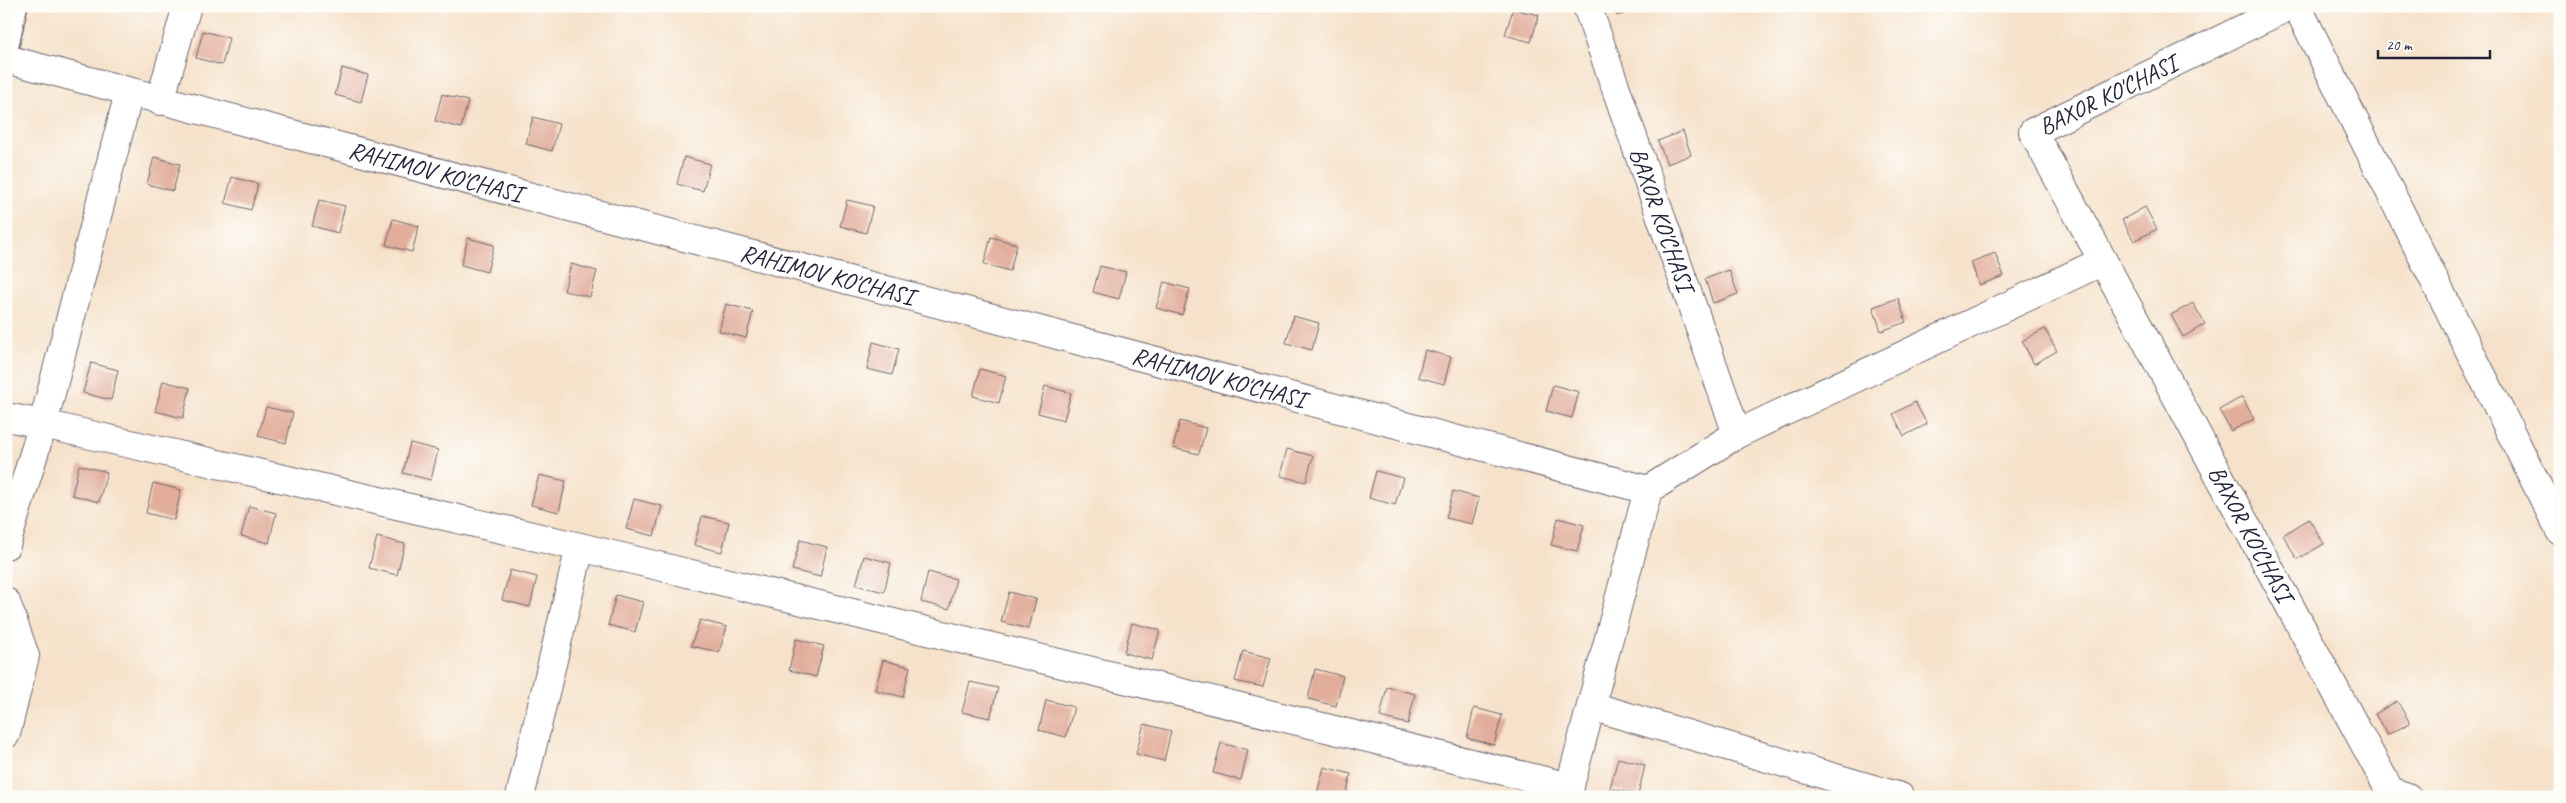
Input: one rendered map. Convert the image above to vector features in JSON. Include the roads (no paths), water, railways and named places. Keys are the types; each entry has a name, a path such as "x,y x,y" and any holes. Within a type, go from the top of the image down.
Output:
{"street":[{"path":"160,101 187,6"},
{"name":"BAXOR KO'CHASI","path":"1587,6 1736,434"},
{"name":"BAXOR KO'CHASI","path":"2289,6 2033,132 2390,791 2407,797"},
{"path":"2297,6 2560,531"},
{"name":"RAHIMOV KO'CHASI","path":"7,62 1648,490"},
{"path":"6,545 43,424 129,93"},
{"path":"6,417 580,547 1569,792 1648,490 1736,434 2103,261"},
{"path":"520,797 580,547"},
{"path":"6,602 25,656 6,734"},
{"path":"1591,706 1900,797"}],"lane":[{"path":"7,62 19,6"}]}
